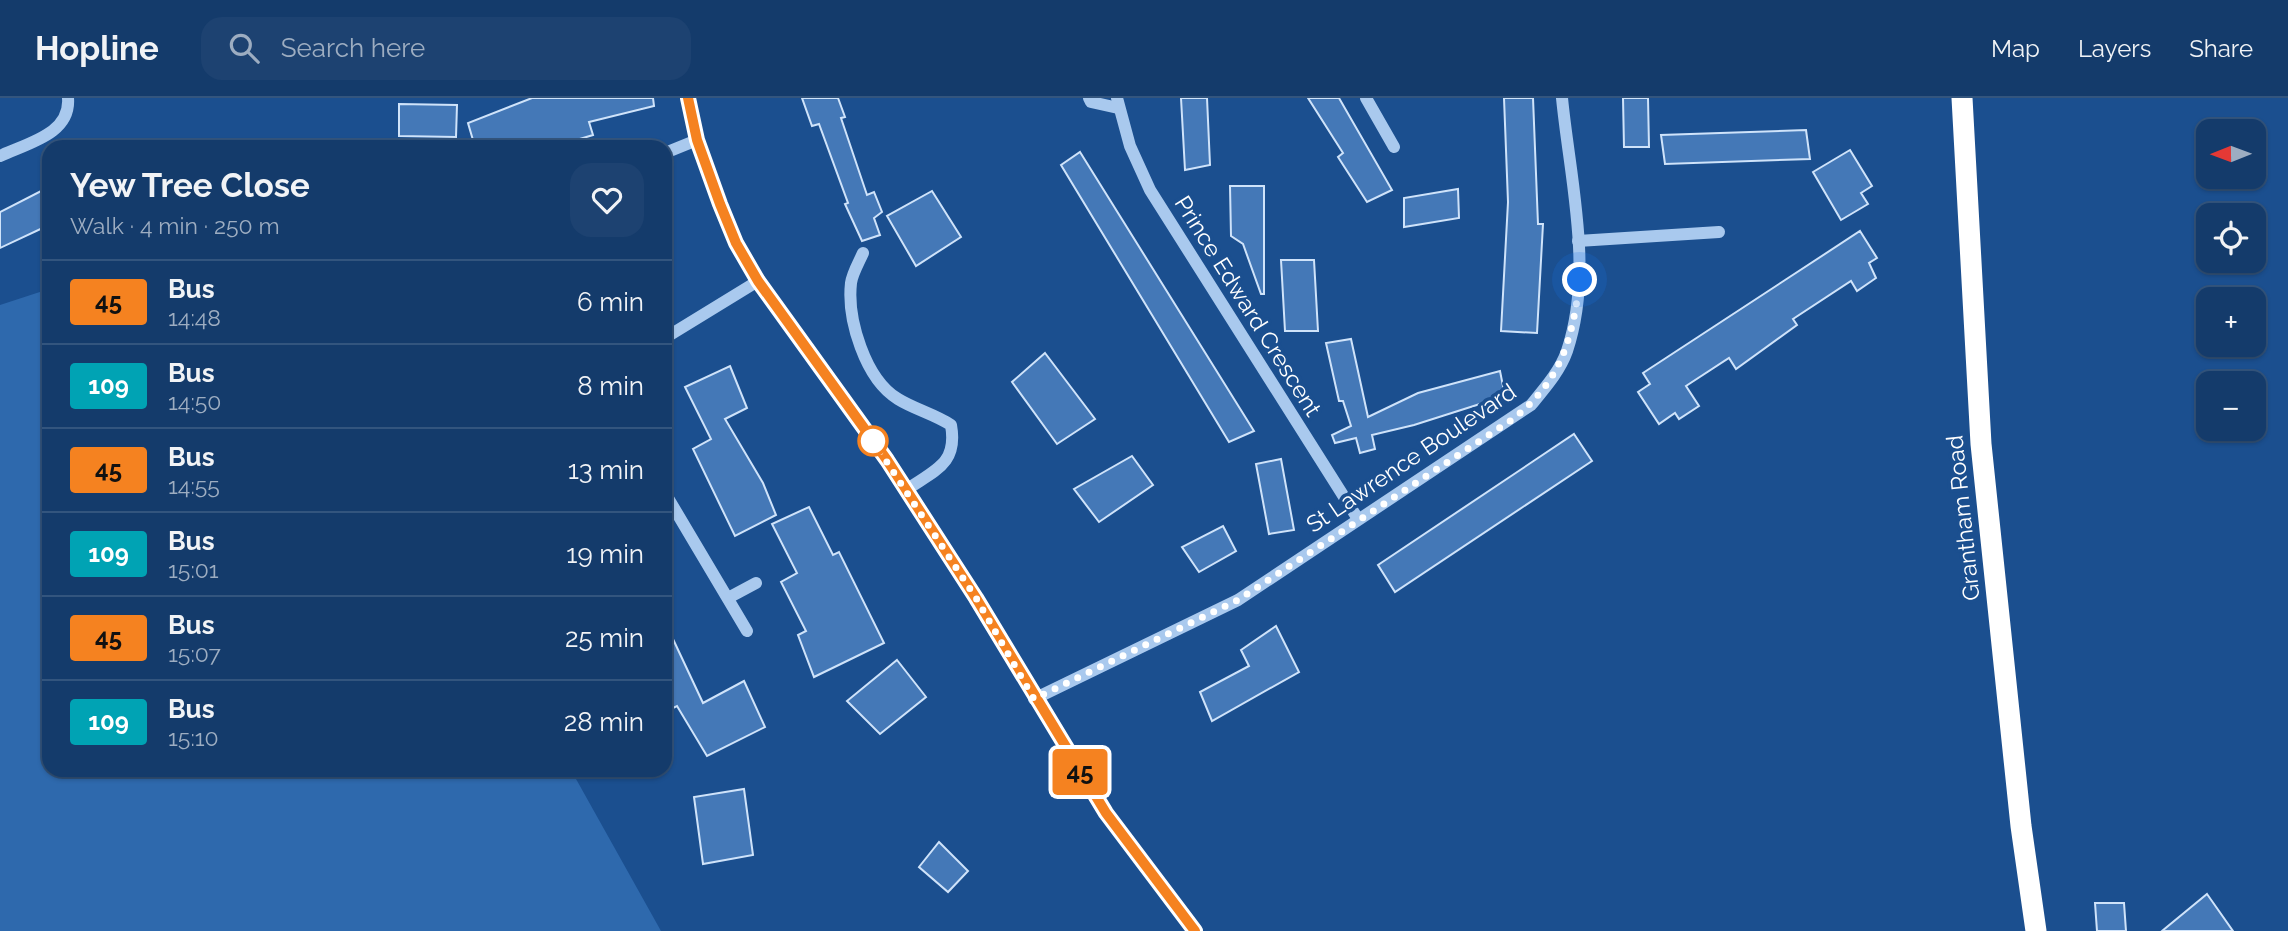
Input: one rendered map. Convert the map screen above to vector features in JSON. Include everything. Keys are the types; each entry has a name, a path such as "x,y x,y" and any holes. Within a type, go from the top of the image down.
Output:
{"highway":[{"name":"Grantham Road","path":"1962,98 1981,444 2021,826 2036,931"}],"street":[{"path":"0,156 60,127 69,112 68,98"},
{"path":"688,98 697,140 736,243 758,281 906,490 976,598 1034,699 1106,813 1195,931"},
{"name":"Prince Edward Crescent","path":"1089,98 1091,102 1118,103 1130,146 1150,190 1358,519"},
{"path":"1366,98 1394,147"},
{"name":"St Lawrence Boulevard","path":"1034,699 1238,600 1531,405 1552,380 1566,353 1580,280 1562,98"},
{"path":"672,150 697,140"},
{"path":"1578,241 1719,232"},
{"path":"863,253 851,282 854,333 878,379 897,399 951,425 955,444 948,461 906,490"},
{"path":"672,334 758,281"},
{"path":"672,505 747,631"},
{"path":"728,598 756,583"}],"shaded area":[{"path":"42,291 42,777 575,777 661,931 0,931 0,305"}],"building":[{"path":"532,98 653,98 654,106 589,122 593,135 576,140 473,140 468,123"},
{"path":"802,98 838,98 845,117 841,118 867,195 874,192 882,212 874,218 880,235 862,241 845,204 848,203 819,124 812,126"},
{"path":"1181,98 1207,98 1210,165 1185,170"},
{"path":"1308,98 1339,98 1392,190 1367,202 1338,157 1343,153"},
{"path":"1504,98 1533,98 1538,224 1543,224 1537,333 1501,331 1508,202"},
{"path":"1623,98 1648,98 1649,147 1624,147"},
{"path":"399,104 457,105 456,137 399,136"},
{"path":"1806,130 1810,159 1665,164 1661,135"},
{"path":"1850,150 1872,186 1861,193 1868,204 1841,220 1813,172"},
{"path":"1080,152 1254,431 1229,442 1061,165"},
{"path":"1230,186 1264,186 1264,294 1261,294 1243,244 1231,236"},
{"path":"1458,189 1459,218 1404,227 1404,198"},
{"path":"42,191 42,228 0,248 0,212"},
{"path":"932,191 961,237 916,266 887,216"},
{"path":"1860,231 1877,258 1869,263 1876,278 1857,291 1851,281 1793,319 1797,325 1736,369 1729,358 1686,386 1699,406 1679,419 1675,413 1659,424 1638,392 1650,384 1643,373"},
{"path":"1281,260 1314,260 1318,331 1285,331"},
{"path":"1351,339 1368,417 1418,393 1500,371 1505,396 1414,425 1372,435 1375,449 1360,453 1356,438 1335,443 1332,435 1351,426 1343,401 1339,401 1326,343"},
{"path":"1045,353 1095,419 1057,444 1012,382"},
{"path":"730,366 747,408 725,419 763,483 776,515 735,536 693,449 711,439 685,387"},
{"path":"1574,434 1592,461 1395,592 1378,565"},
{"path":"1132,456 1153,485 1099,522 1074,489"},
{"path":"1281,459 1294,530 1269,534 1256,464"},
{"path":"809,507 833,555 839,552 884,643 814,677 798,635 806,631 781,582 797,573 772,524"},
{"path":"1223,526 1236,551 1199,572 1182,547"},
{"path":"1276,626 1299,672 1212,721 1200,692 1249,666 1241,650"},
{"path":"672,637 703,703 744,681 765,727 707,756 677,706 672,708"},
{"path":"897,660 926,697 880,734 847,701"},
{"path":"744,789 753,855 703,864 694,797"},
{"path":"939,842 968,871 948,892 919,867"},
{"path":"2207,894 2233,931 2162,931"},
{"path":"2095,903 2124,903 2126,931 2097,931"}],"bus line":[{"name":"45","path":"688,98 697,140 720,204 736,243 758,281 887,460 976,598 1034,699 1106,813 1195,931"}],"route":[{"path":"873,441 976,598 1034,699 1238,600 1513,419 1531,405 1552,380 1566,353 1580,280"}]}
